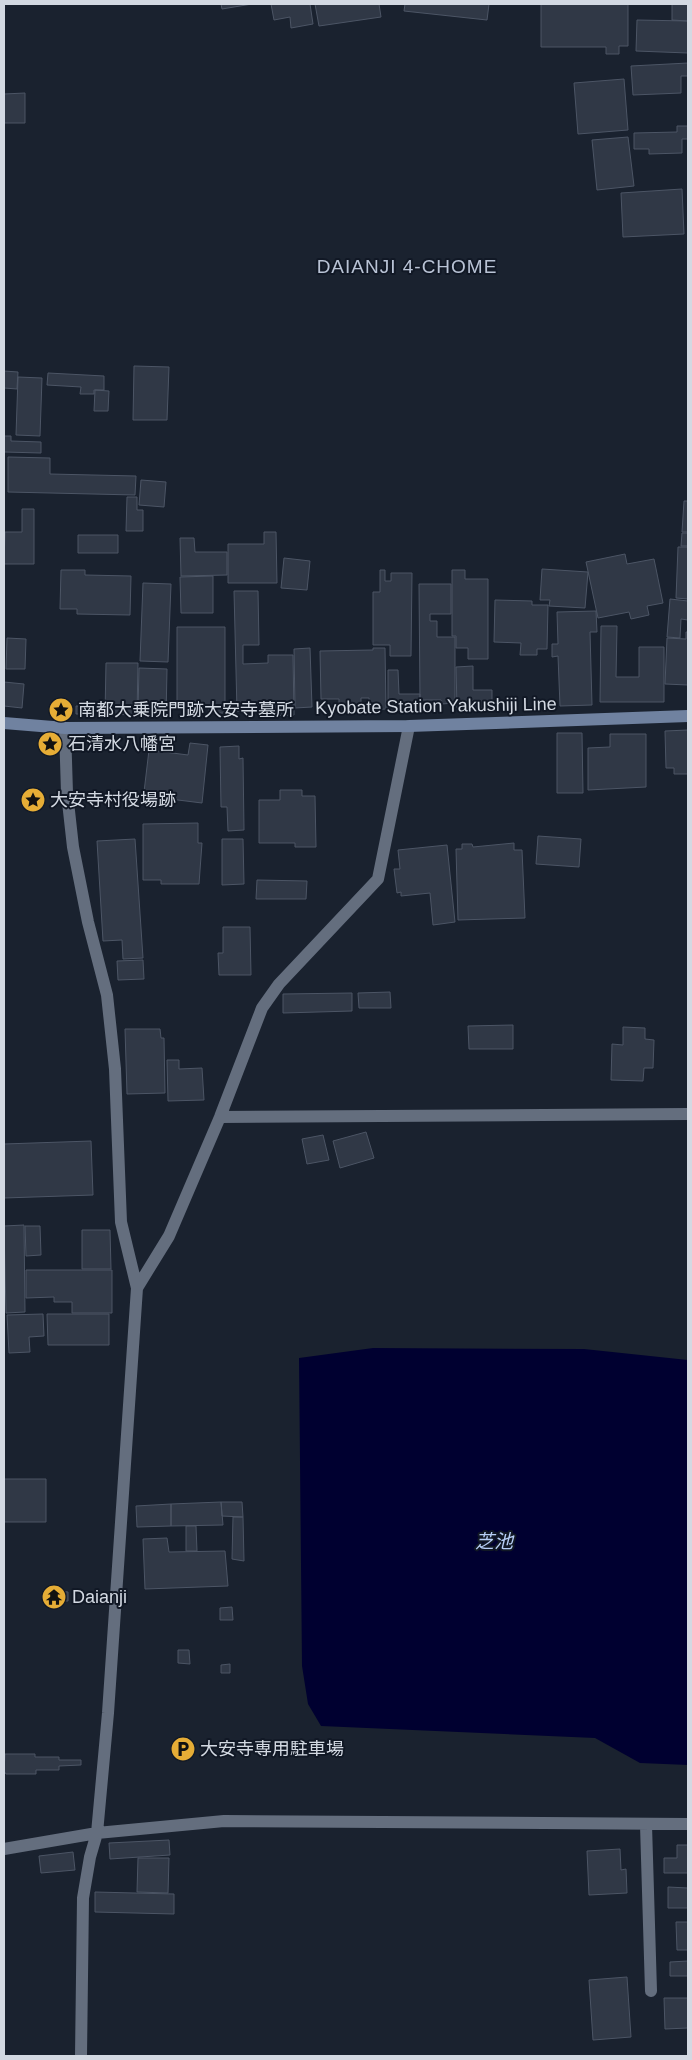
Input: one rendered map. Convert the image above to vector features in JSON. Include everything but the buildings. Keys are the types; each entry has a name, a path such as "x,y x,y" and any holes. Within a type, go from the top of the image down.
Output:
{"main road":[{"name":"Kyobate Station Yakushiji Line","path":"4,723 65,728 409,726 688,716"}],"street":[{"path":"137,1288 169,1236 220,1116 262,1008 279,984 378,879 409,726"},
{"path":"65,728 67,793 73,848 88,922 107,996 115,1069 121,1222 137,1288 112,1669 97,1833 90,1857 83,1898 81,2056"},
{"path":"220,1116 688,1114"},
{"path":"4,1849 97,1833 224,1820 688,1824"},
{"path":"646,1824 651,1991"}],"water":[{"name":"芝池","path":"373,1348 584,1349 688,1360 688,1765 640,1763 595,1738 321,1726 308,1704 302,1666 299,1358"}],"place":[{"name":"南都大乗院門跡大安寺墓所","path":"61,710"},
{"name":"石清水八幡宮","path":"50,744"},
{"name":"大安寺村役場跡","path":"33,800"},
{"name":"Daianji","path":"54,1597"},
{"name":"大安寺専用駐車場","path":"183,1749"}],"district":[{"name":"DAIANJI 4-CHOME","path":"407,266"}]}
